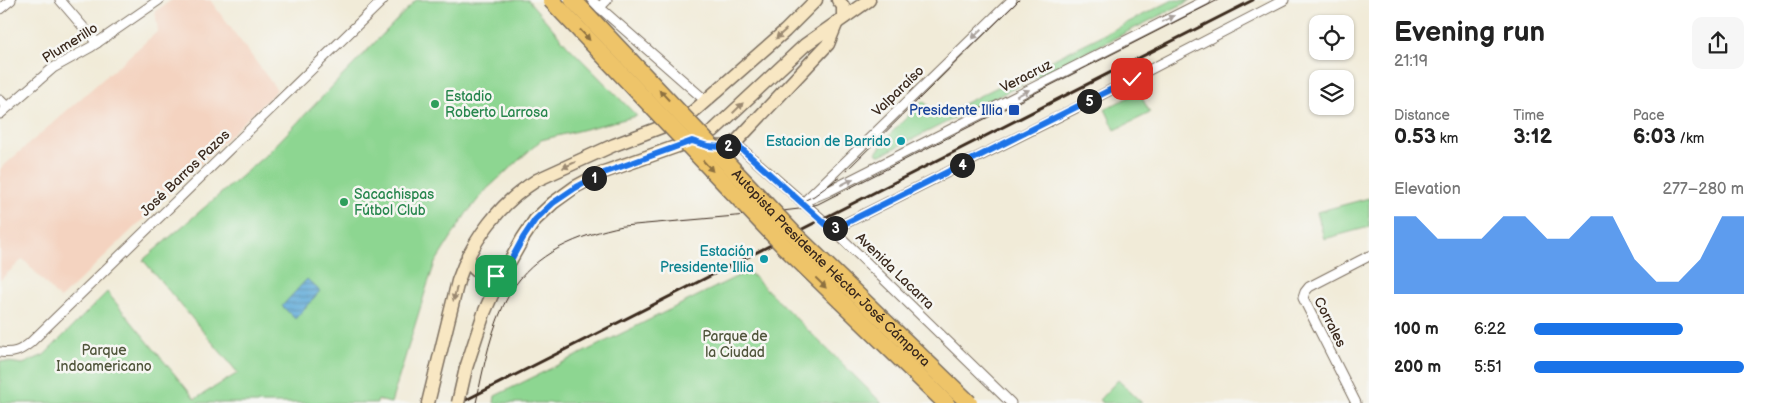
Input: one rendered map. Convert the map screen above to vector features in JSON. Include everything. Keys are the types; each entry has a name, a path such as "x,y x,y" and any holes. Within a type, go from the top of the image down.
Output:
{"highway":[{"name":"Autopista Presidente Héctor José Cámpora","path":"551,0 784,246 946,403"},
{"name":"Autopista Presidente Héctor José Cámpora","path":"573,0 793,233 969,403"}],"main road":[{"path":"428,403 458,281 468,255 498,214 525,187 537,180 575,162 672,123 694,111 816,0"},
{"path":"692,141 708,146 722,147 735,143 828,44 840,20 843,6 838,0"},
{"path":"458,403 466,368 484,313 523,238 535,220 560,198 601,174 692,141 708,133 722,123 783,64 811,41 868,0"},
{"path":"468,255 472,267 483,275 496,276 505,271"}],"street":[{"path":"0,9 11,0"},
{"name":"Plumerillo","path":"0,114 53,68 97,43 159,0"},
{"name":"José Barros Pazos","path":"0,352 9,353 21,350 30,343 383,0"},
{"path":"591,0 706,101"},
{"path":"599,8 607,0"},
{"name":"Valparaíso","path":"803,202 1012,0"},
{"name":"Veracruz","path":"803,202 829,191 1206,0"},
{"path":"832,230 1085,103 1284,0"},
{"path":"65,2 97,43"},
{"path":"0,100 7,107"},
{"name":"Avenida Lacarra","path":"735,143 803,202 1010,403"},
{"name":"Corrales","path":"1356,403 1303,298 1309,287 1369,256"}],"shaded area":[{"path":"172,0 210,0 277,90 60,299 23,259 0,280 0,169 158,31 155,11"}],"green space":[{"name":"Sacachispas Fútbol Club","path":"416,0 528,0 567,45 637,116 541,140 487,189 466,214 435,263 391,403 378,400 377,403 0,403 0,361 23,364 44,355 107,292 195,399 238,373 143,260 267,154"},
{"path":"1173,0 1191,0 881,155 876,153 889,135 923,101 939,116"},
{"path":"1139,92 1150,113 1115,130 1105,109"},
{"path":"1369,198 1369,227 1324,239 1317,212"},
{"name":"Parque de la Ciudad","path":"748,271 882,403 494,403 495,396"},
{"path":"1118,380 1142,403 1103,403 1099,400"}],"water":[{"path":"307,279 320,291 295,319 282,306"}],"tram line":[{"path":"797,204 814,196 840,177 1019,0"},
{"path":"476,403 485,361 503,306 520,279 532,267 559,248 590,235 623,226 758,214 799,209 818,204 1218,0"}],"railway":[{"path":"460,403 1253,0"}],"place":[{"name":"Estadio Roberto Larrosa","path":"435,104"},
{"name":"Presidente Illia","path":"1014,110"},
{"name":"Estacion de Barrido","path":"901,141"},
{"name":"Sacachispas Fútbol Club","path":"344,202"},
{"name":"Estación Presidente Illia","path":"764,259"}],"route":[{"path":"496,276 505,271 535,220 553,203 601,174 692,141 708,146 722,147 735,143 832,230 1132,79"}],"park label":[{"name":"Parque Indoamericano","path":"104,358"}]}
